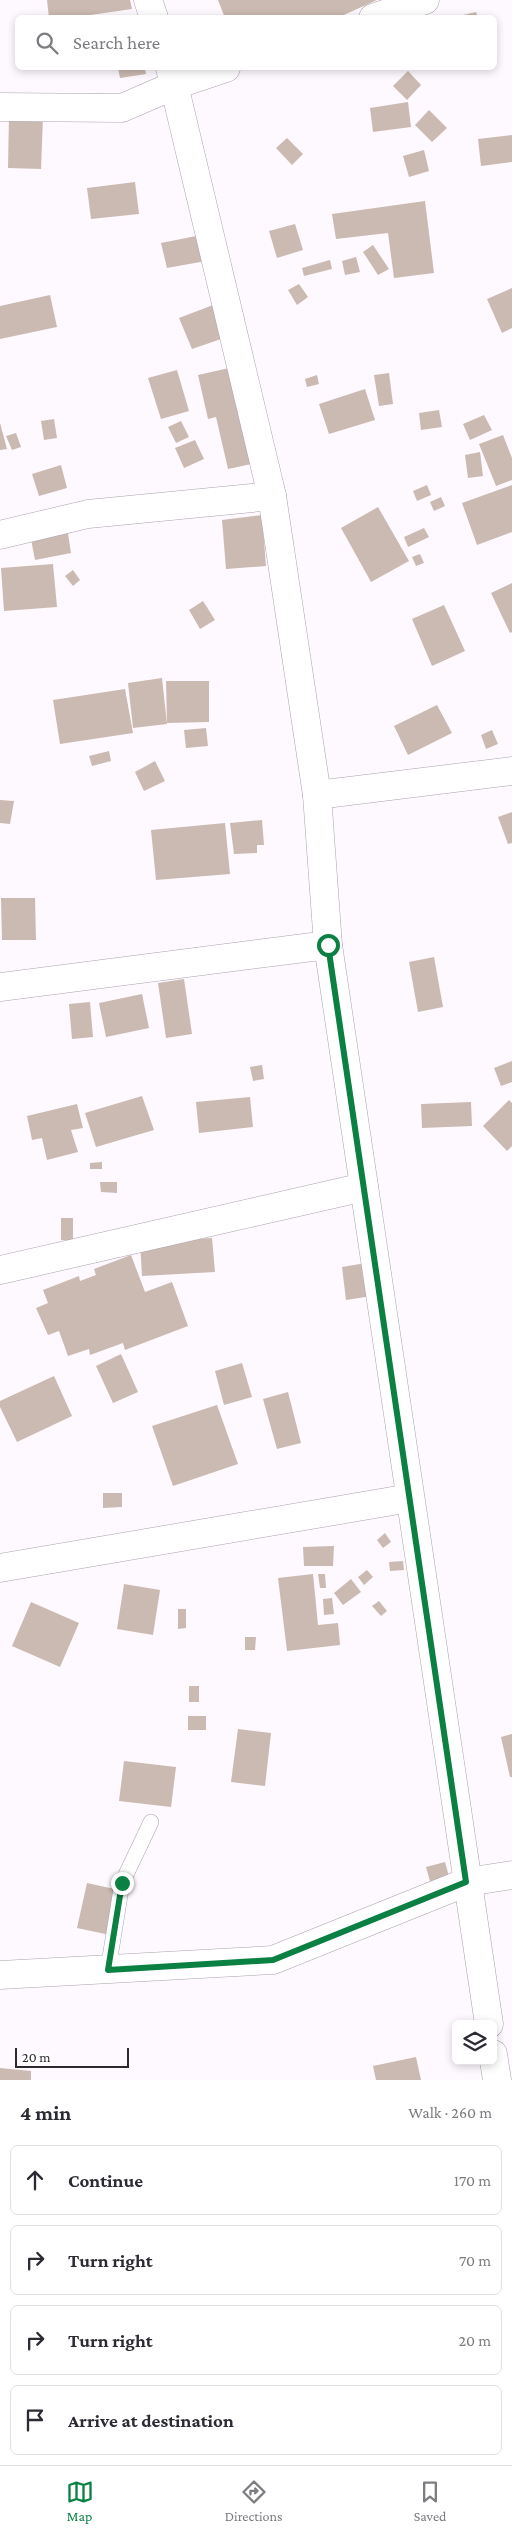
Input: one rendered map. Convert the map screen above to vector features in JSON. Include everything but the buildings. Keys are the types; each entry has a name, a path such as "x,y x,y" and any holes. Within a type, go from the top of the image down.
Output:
{"street":[{"path":"148,0 153,15"},
{"path":"382,15 425,0"},
{"path":"0,107 122,108 172,76 212,70"},
{"path":"172,76 272,496 317,795 328,945 466,1882 488,2020"},
{"path":"0,534 88,514 272,496"},
{"path":"317,795 512,771"},
{"path":"0,987 328,945"},
{"path":"0,1270 364,1187"},
{"path":"0,1568 410,1498"},
{"path":"0,1976 273,1960 466,1882 512,1875"},
{"path":"495,2065 497,2080"}],"lane":[{"path":"108,1970 122,1883 151,1822"}],"route":[{"path":"122,1883 108,1970 273,1960 466,1882 328,945"}]}
